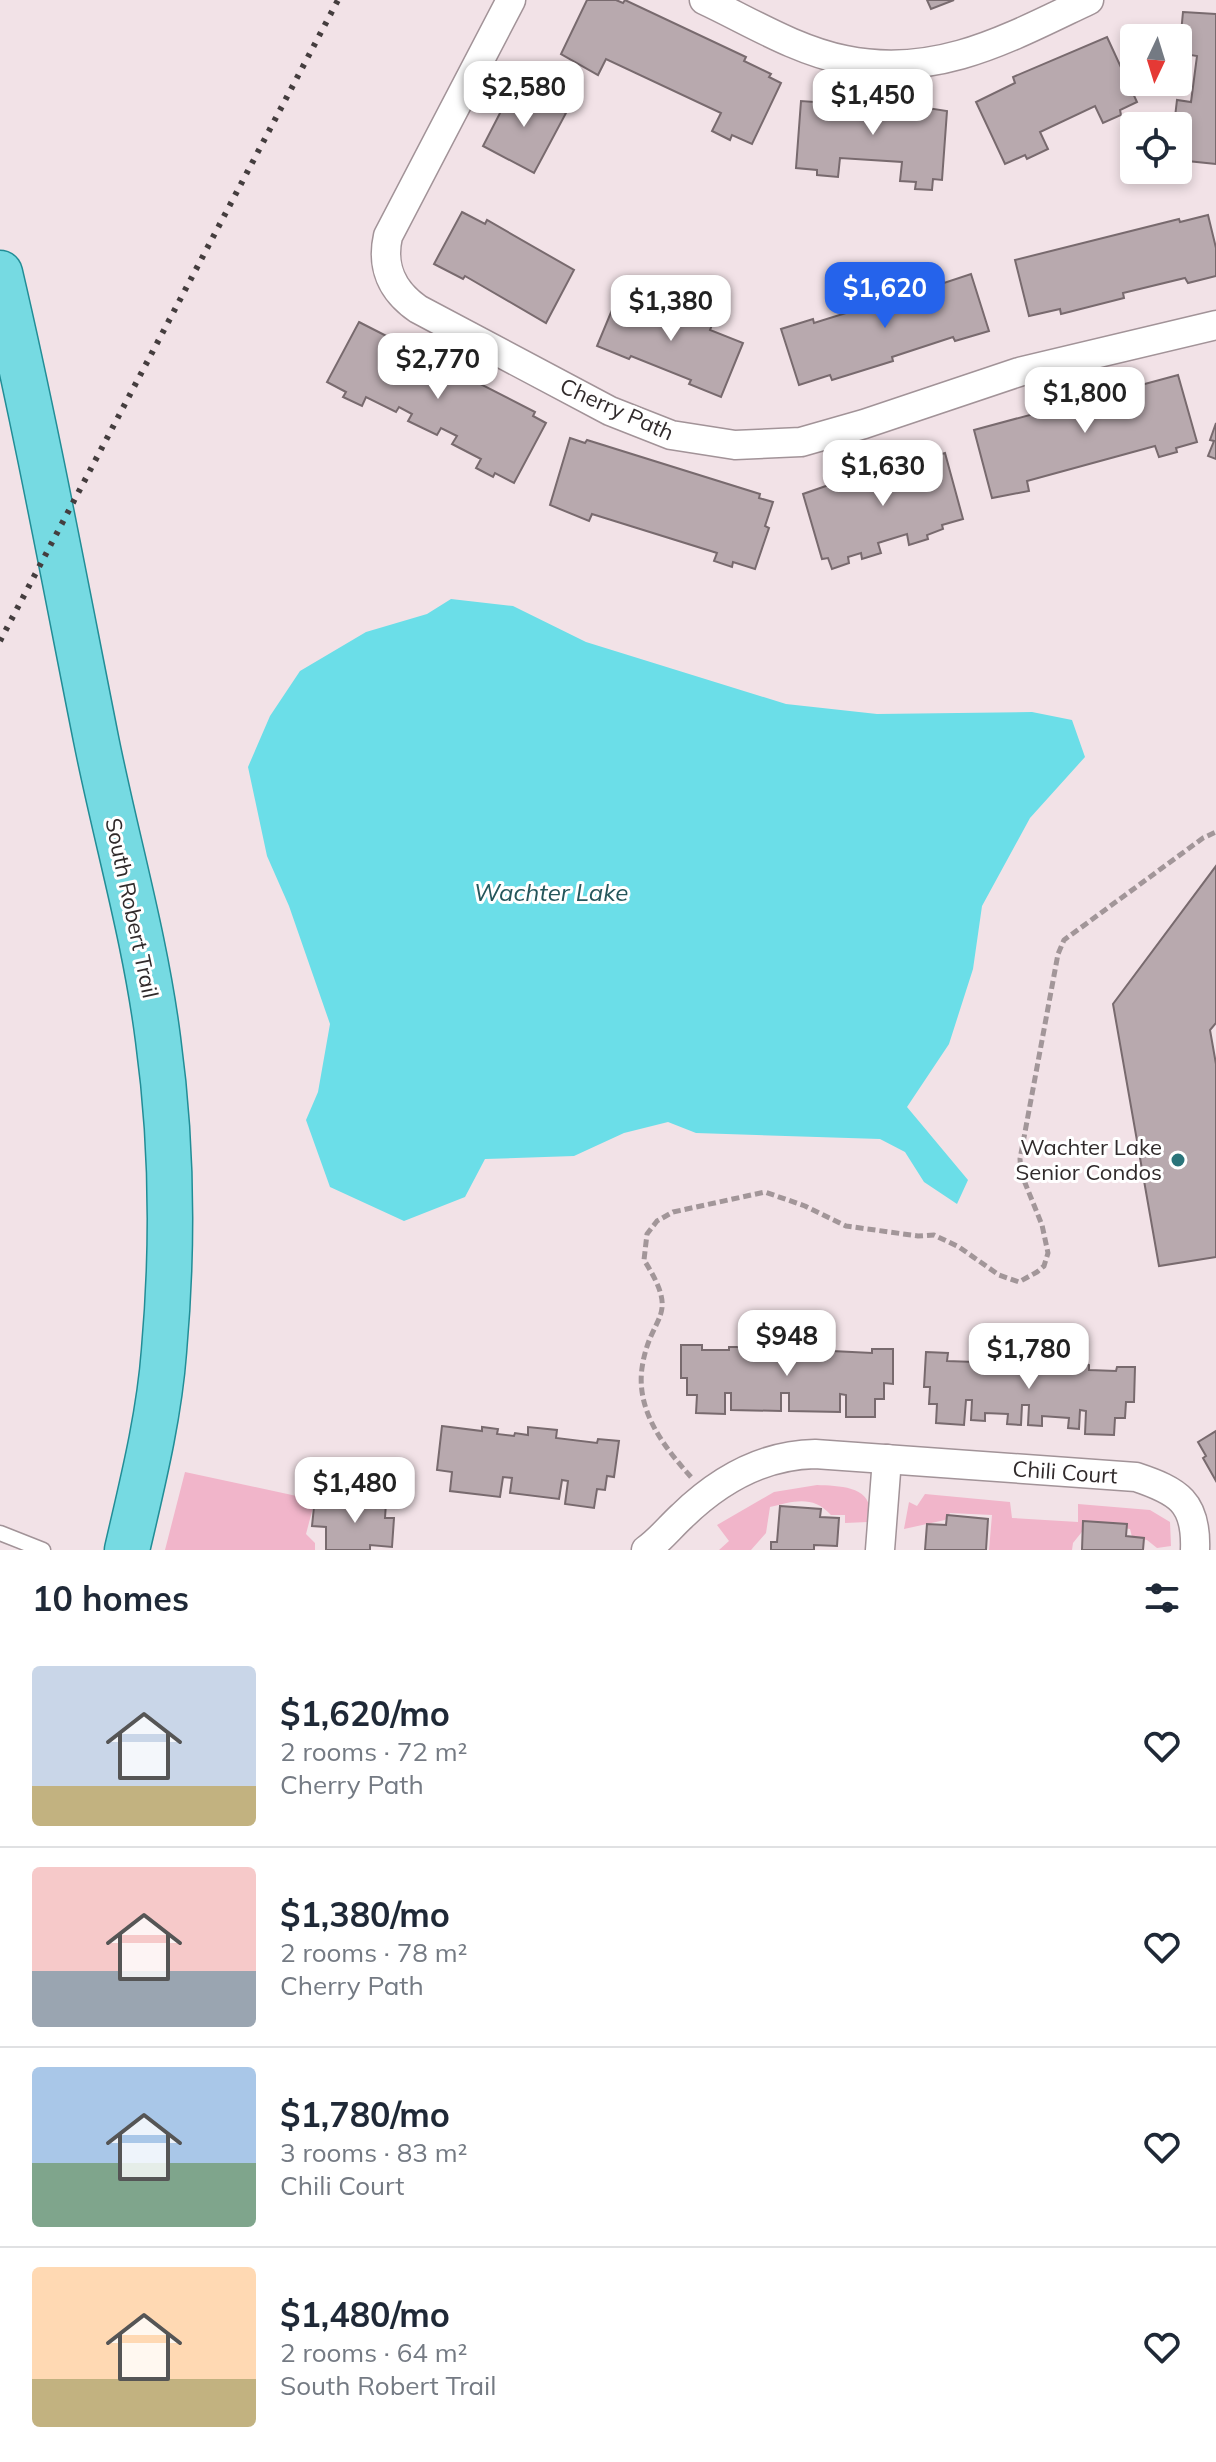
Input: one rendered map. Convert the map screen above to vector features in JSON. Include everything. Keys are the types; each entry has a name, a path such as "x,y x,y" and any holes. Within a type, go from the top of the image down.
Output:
{"main road":[{"name":"South Robert Trail","path":"0,273 59,544 106,788 144,950 159,1040 169,1223 164,1354 151,1440 127,1550"}],"street":[{"name":"Cherry Path","path":"511,0 388,236 385,248 388,272 399,293 418,309 610,411 671,435 703,441 768,446 801,442 1019,372 1216,325"},
{"path":"704,0 748,9 792,42 844,60 898,65 952,59 977,51 1089,0"},
{"name":"Chili Court","path":"646,1550 730,1477 774,1459 815,1454 1136,1477 1171,1489 1182,1499 1195,1527 1195,1550"},
{"path":"880,1550 887,1459"}],"lane":[{"path":"0,1533 43,1550"}],"path":[{"path":"694,1481 678,1464 649,1420 644,1401 642,1369 664,1307 660,1288 644,1260 647,1234 657,1221 673,1212 698,1205 765,1192 805,1206 846,1226 918,1236 934,1235 959,1247 1011,1281 1028,1279 1044,1266 1048,1244 1021,1173 1020,1159 1058,954 1064,940 1203,838 1216,832"}],"shaded area":[{"path":"185,1472 315,1500 306,1534 315,1543 315,1550 165,1550"},
{"path":"817,1485 846,1488 863,1495 870,1510 868,1522 845,1523 845,1515 831,1515 810,1502 787,1503 770,1507 766,1533 751,1550 719,1550 729,1541 717,1525 774,1492"},
{"path":"925,1494 1010,1502 1012,1518 1078,1522 1078,1504 1150,1510 1170,1522 1171,1546 1157,1548 1147,1540 1132,1537 1130,1529 1089,1523 1073,1543 1072,1550 989,1550 992,1515 950,1513 945,1520 904,1529 909,1502 917,1506"}],"water":[{"name":"Wachter Lake","path":"451,599 513,606 586,642 786,704 877,714 1032,712 1072,720 1085,757 1030,818 982,906 973,969 949,1044 907,1107 968,1180 957,1204 924,1182 905,1152 880,1139 696,1133 668,1122 624,1133 574,1156 485,1159 465,1197 404,1221 330,1187 306,1120 318,1092 330,1024 289,906 267,856 248,767 270,716 300,671 366,632 427,614"}],"building":[{"path":"587,0 616,0 623,3 625,0 746,57 744,61 771,74 769,77 781,83 752,144 732,135 730,140 712,131 721,113 606,59 598,75 561,54"},
{"path":"927,0 954,0 931,9"},
{"path":"1183,12 1216,14 1216,164 1192,161 1192,112 1176,112 1177,100 1191,102 1197,56 1192,55 1192,24 1182,24"},
{"path":"1107,37 1120,65 1120,96 1134,96 1137,102 1120,110 1120,115 1103,123 1095,106 1040,132 1048,149 1027,159 1025,155 1005,164 976,102 1015,83 1013,77"},
{"path":"514,86 566,113 534,173 483,146"},
{"path":"842,96 908,101 908,105 947,111 942,180 933,179 932,190 915,189 916,182 900,181 902,162 840,158 838,177 817,175 817,170 796,168 801,101 841,101"},
{"path":"462,212 485,224 487,220 574,270 546,323 465,276 463,279 434,264"},
{"path":"1208,215 1216,248 1216,276 1188,283 1185,278 1123,293 1124,298 1061,314 1060,309 1029,316 1015,260 1179,219 1180,222"},
{"path":"971,274 989,331 955,341 953,337 892,357 893,361 832,380 830,375 799,385 781,329 813,319 814,323 878,303 877,299 943,278 944,283"},
{"path":"619,293 651,306 653,302 712,325 710,330 743,343 721,397 689,384 691,380 597,346"},
{"path":"359,322 535,412 533,416 546,423 514,483 476,468 481,459 452,444 457,436 441,428 437,435 408,421 412,414 399,407 396,412 366,397 362,406 343,397 346,392 327,382"},
{"path":"1178,375 1197,442 1159,457 1155,446 1027,481 1029,491 992,498 974,430"},
{"path":"1216,423 1216,459 1208,456"},
{"path":"570,438 585,443 587,440 760,494 759,498 773,502 765,526 769,528 755,569 733,562 732,567 714,561 717,553 592,514 589,521 550,505"},
{"path":"945,453 963,519 942,525 943,529 927,535 928,539 909,545 907,534 878,543 881,553 862,559 861,553 848,557 849,563 832,569 828,558 822,559 803,494 866,472 870,486 883,482 879,469 927,454 928,458"},
{"name":"Wachter Lake Senior Condos","path":"1216,866 1216,1023 1210,1030 1216,1064 1216,1257 1159,1266 1113,1004"},
{"path":"745,1343 772,1343 774,1350 775,1347 832,1344 832,1351 872,1353 872,1349 893,1349 893,1384 884,1383 884,1399 875,1399 875,1417 846,1417 846,1395 840,1394 840,1412 789,1411 789,1393 781,1393 781,1411 731,1410 731,1393 725,1393 725,1414 696,1413 697,1395 687,1395 687,1378 681,1378 681,1345 702,1345 702,1350 742,1347 744,1350"},
{"path":"926,1352 948,1353 947,1361 975,1362 975,1359 988,1359 987,1355 1015,1357 1015,1360 1073,1362 1089,1365 1089,1370 1116,1371 1117,1367 1135,1367 1134,1402 1126,1402 1125,1418 1115,1418 1114,1435 1085,1434 1086,1411 1080,1410 1079,1429 1068,1428 1069,1418 1042,1416 1042,1426 1028,1425 1029,1405 1022,1405 1021,1425 1007,1424 1008,1414 985,1413 985,1421 971,1420 972,1400 966,1400 964,1425 936,1423 937,1404 929,1404 930,1387 924,1387"},
{"path":"442,1426 482,1431 482,1427 498,1429 497,1434 514,1436 515,1433 528,1435 528,1427 557,1430 556,1438 597,1443 598,1439 619,1441 614,1477 607,1476 605,1490 597,1489 594,1508 565,1504 568,1481 562,1480 559,1499 510,1493 512,1478 503,1477 500,1497 450,1491 452,1472 437,1470"},
{"path":"1216,1431 1216,1481 1198,1442"},
{"path":"328,1499 386,1503 385,1518 394,1518 392,1547 370,1545 370,1550 326,1550 326,1527 312,1526 314,1507 327,1508"},
{"path":"780,1506 821,1509 820,1517 839,1518 837,1546 814,1545 814,1550 771,1550 771,1542 777,1542"},
{"path":"947,1515 988,1519 986,1550 925,1550 927,1524 946,1525"},
{"path":"1083,1521 1127,1524 1126,1536 1144,1538 1143,1550 1082,1550"}],"railway":[{"path":"0,641 338,0"}],"place":[{"name":"Wachter Lake Senior Condos","path":"1178,1160"}]}
